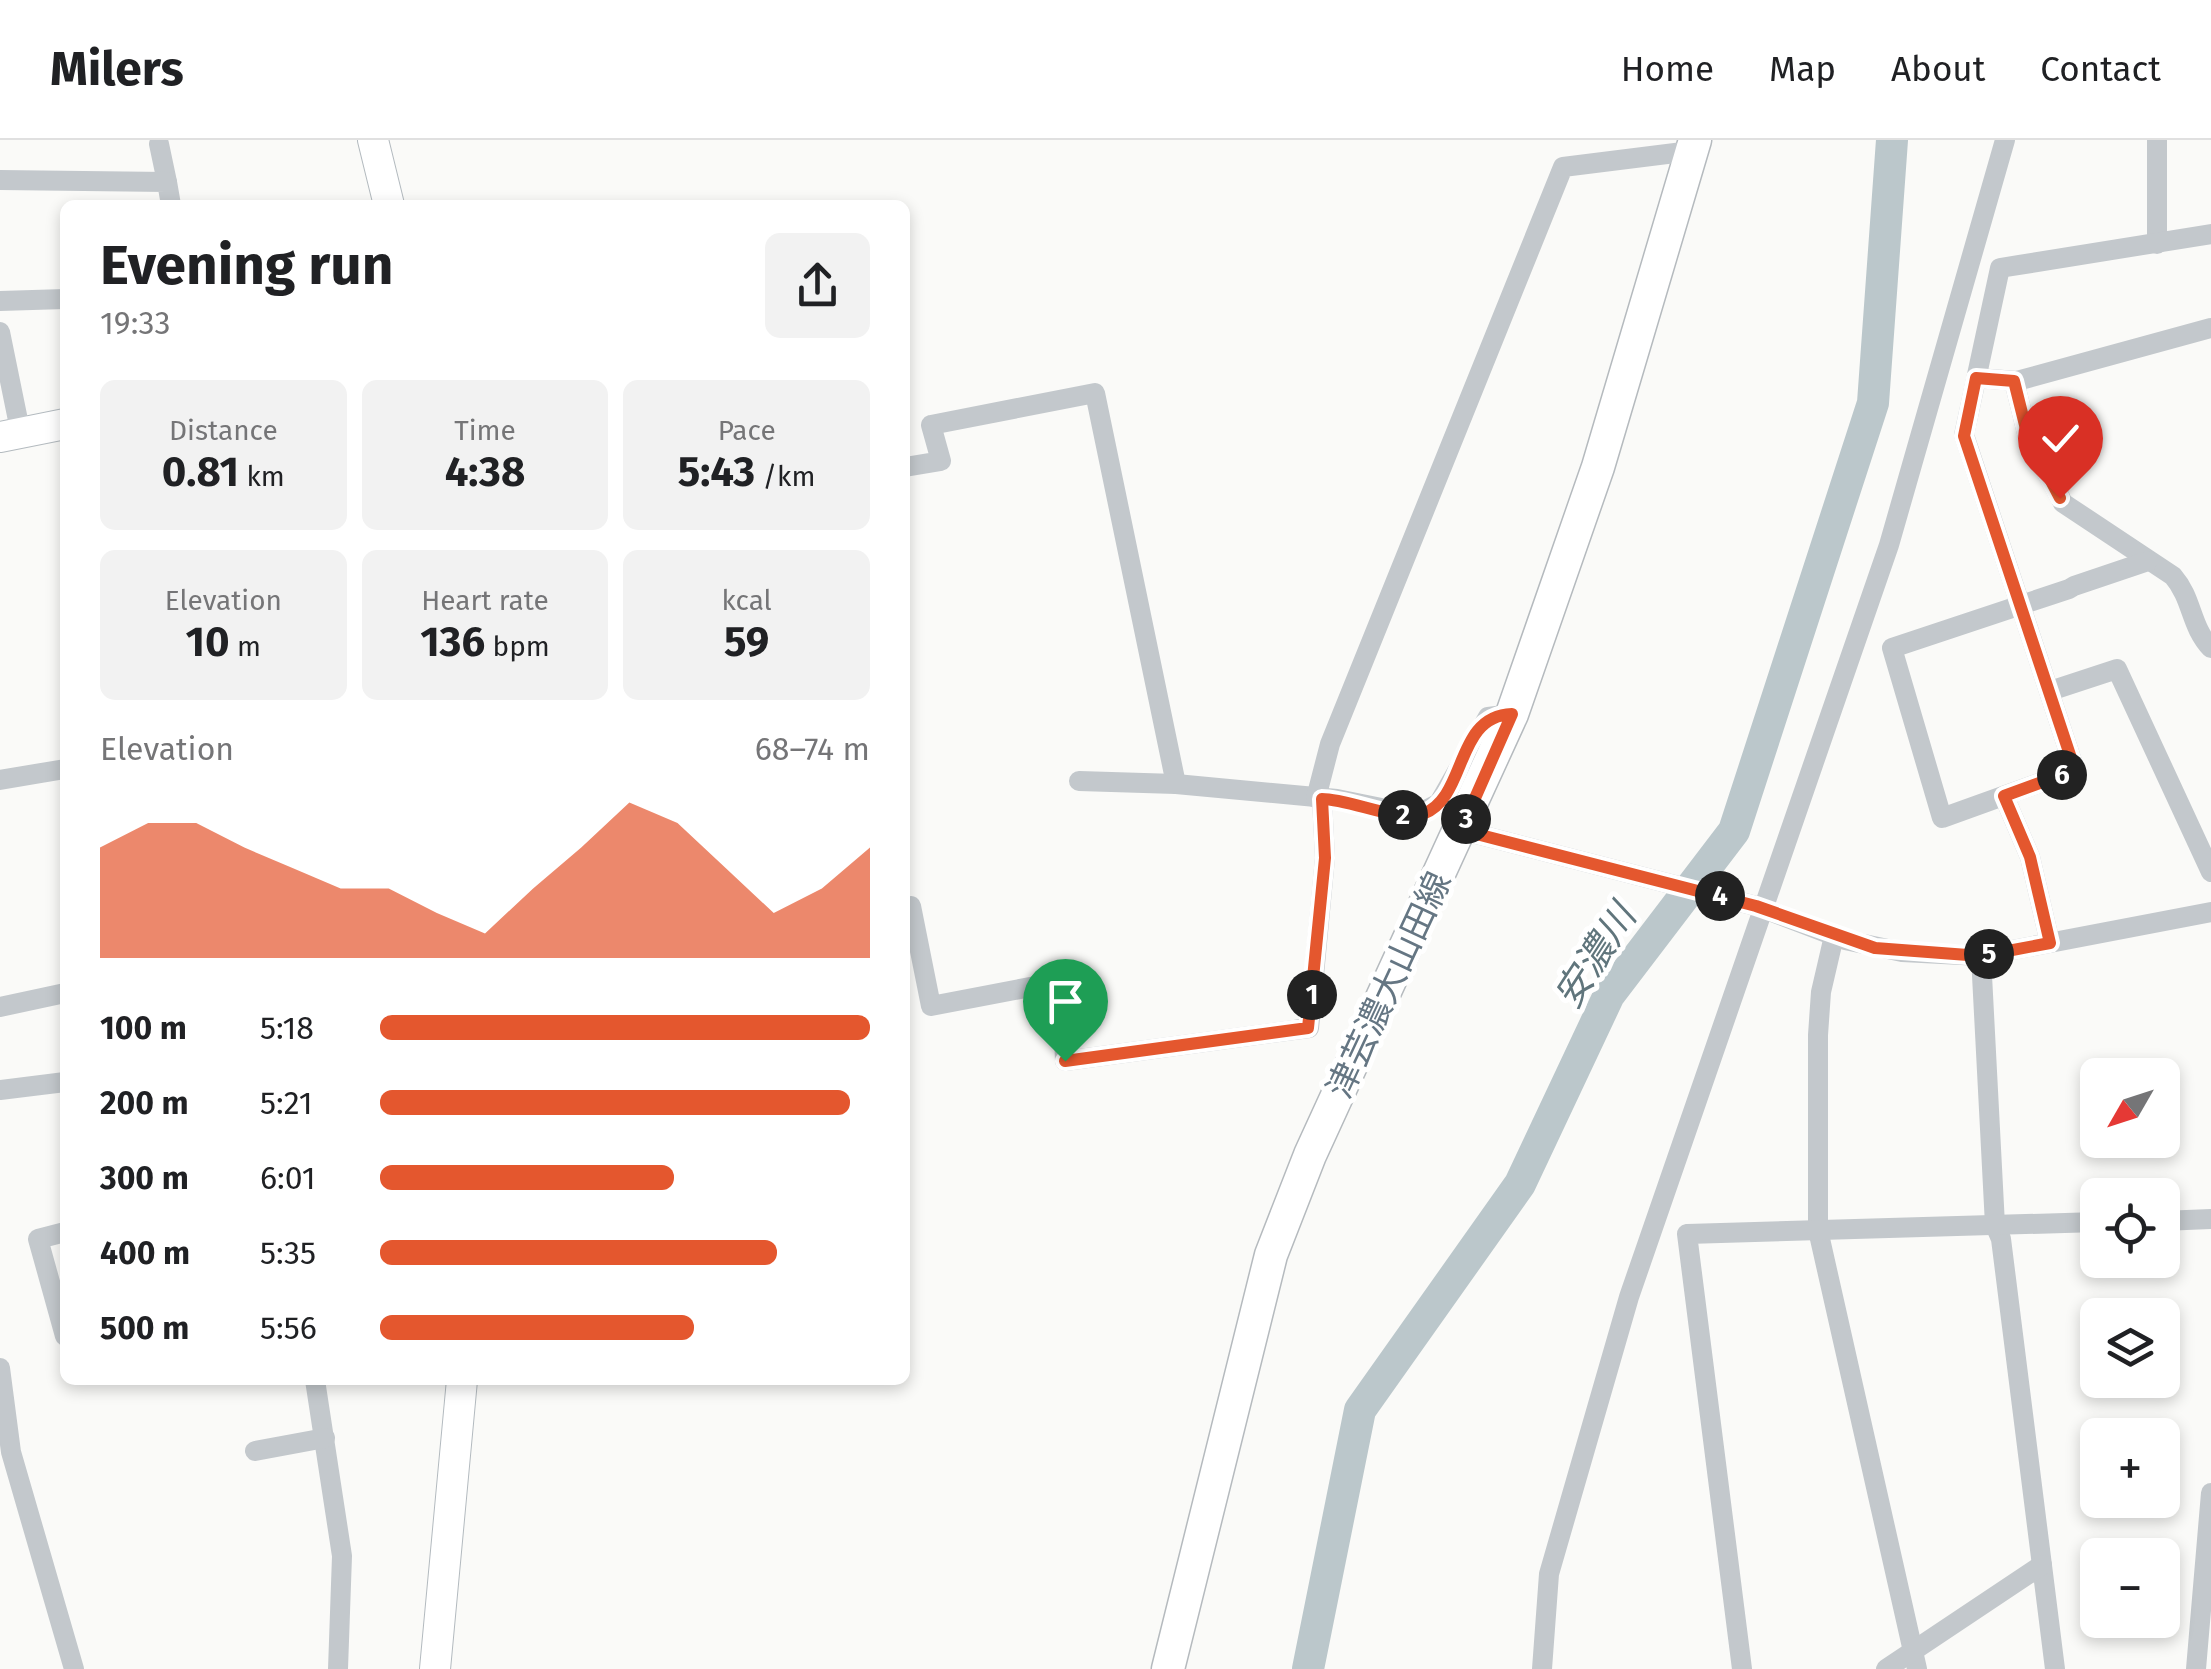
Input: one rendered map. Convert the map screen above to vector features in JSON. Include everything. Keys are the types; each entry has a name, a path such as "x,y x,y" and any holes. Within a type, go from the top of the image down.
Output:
{"main road":[{"name":"津芸濃大山田線","path":"1168,1669 1272,1254 1310,1154 1469,831 1598,467 1693,146"}],"street":[{"path":"373,140 388,200"},
{"path":"1542,1669 1541,1641 1549,1574 1624,1314 1889,545 2005,140"},
{"path":"2157,140 2157,244"},
{"path":"160,144 171,200"},
{"path":"910,906 931,1006 1062,981 1065,1061 1308,1028 1325,858 1319,798 1330,744 1562,167 1693,146"},
{"path":"0,180 167,182"},
{"path":"72,182 76,200"},
{"path":"2148,560 2021,605 1892,648 1942,818 2075,770 2050,691 2021,605 1964,436 2000,268 2211,234"},
{"path":"0,300 60,299"},
{"path":"1976,378 2014,381 2211,328"},
{"path":"0,332 10,434 60,425"},
{"path":"2014,381 2028,437 2063,503 2184,588 2196,630 2211,648"},
{"path":"910,466 941,462 932,425 1096,393 1176,784"},
{"path":"2050,691 2117,670 2211,872"},
{"path":"1079,781 1176,784 1319,798 1406,816 1424,814 1438,803 1488,717 1512,714"},
{"path":"0,780 60,770"},
{"path":"2004,796 2030,857 2050,943"},
{"path":"1469,831 1761,908 1834,936 1902,952 1981,956 2211,912"},
{"path":"1834,936 1819,1021 1818,1230 1915,1660"},
{"path":"1981,956 1995,1224 2001,1240 2055,1669"},
{"path":"0,1007 60,994"},
{"path":"0,1090 60,1083"},
{"path":"2180,1220 2211,1220"},
{"path":"1742,1669 1684,1238 1687,1234 2080,1222"},
{"path":"60,1233 38,1239 60,1318"},
{"path":"0,1368 11,1452 74,1669"},
{"path":"316,1385 342,1556 338,1669"},
{"path":"435,1669 462,1385"},
{"path":"255,1450 325,1438"},
{"path":"2196,1669 2211,1494"},
{"path":"1886,1669 1915,1660 2042,1565"}],"waterway":[{"name":"安濃川","path":"1308,1669 1360,1410 1520,1184 1609,995 1734,831 1873,403 1892,140"}],"route":[{"path":"1065,1061 1308,1028 1325,858 1322,799 1406,816 1424,814 1438,803 1466,749 1488,717 1496,714 1512,714 1461,830 1756,906 1818,932 1875,948 1981,956 2050,943 2030,857 2004,796 2075,770 1964,436 1976,378 2014,381 2022,422 2060,498"}]}
